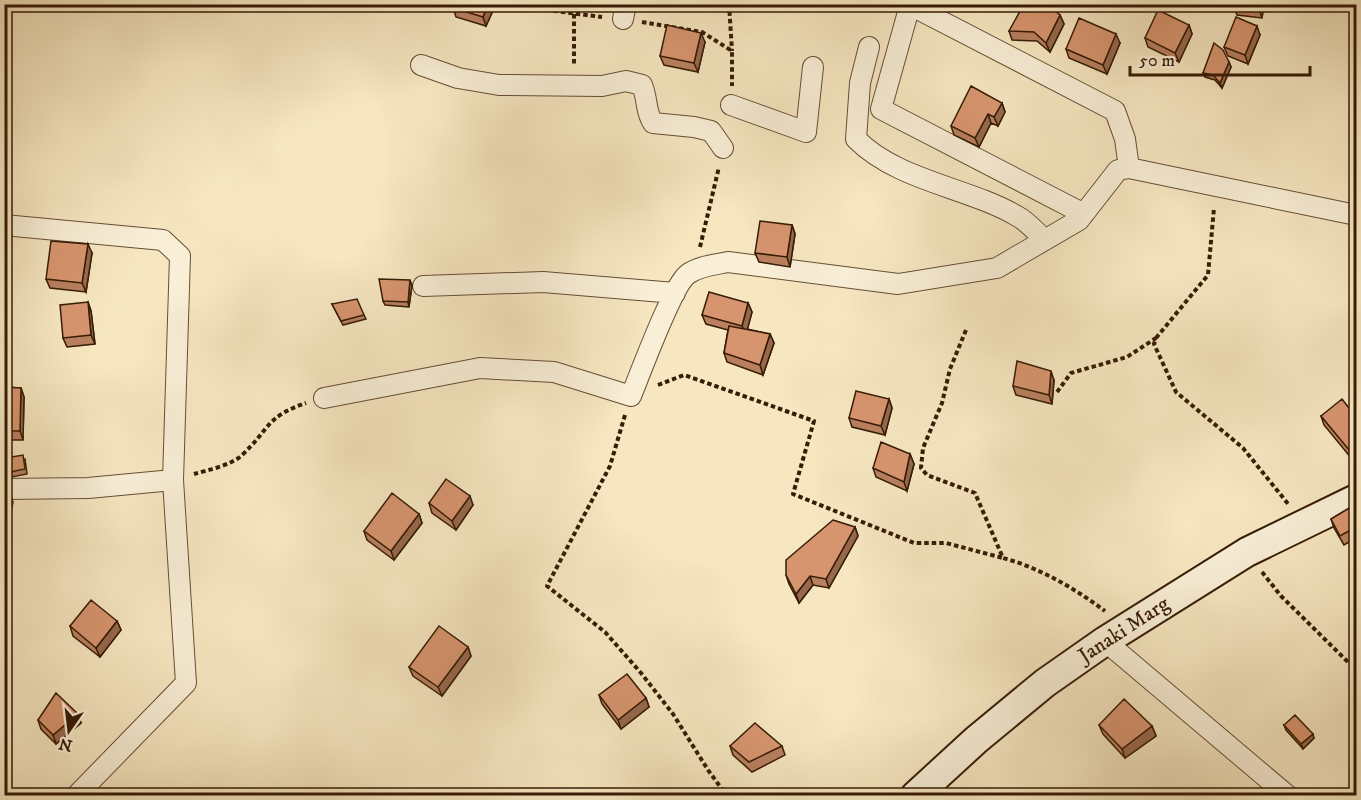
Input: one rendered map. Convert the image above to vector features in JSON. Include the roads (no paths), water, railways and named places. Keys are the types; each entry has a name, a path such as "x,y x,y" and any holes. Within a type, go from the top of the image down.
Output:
{"street":[{"path":"1084,214 881,109 910,5 1115,111 1125,139 1129,168"},
{"path":"869,47 860,83 856,139 865,147 909,172 1018,216 1045,240"},
{"path":"421,65 458,78 499,85 602,86 626,81 642,85 647,96 646,112 653,123 711,131 723,148"},
{"path":"731,105 806,132 813,67"},
{"path":"324,398 480,368 554,372 631,396 675,293 686,275 694,271 728,262 898,284 997,268 1079,220 1118,170 1129,168 1356,215"},
{"path":"4,225 163,240 180,256 173,480 186,683 76,795"},
{"path":"423,286 543,282 675,293"},
{"path":"4,489 87,488 173,480"},
{"name":"Janaki Marg","path":"918,792 1045,684 1116,634 1247,552 1356,499"},
{"path":"1116,634 1288,795"}]}
